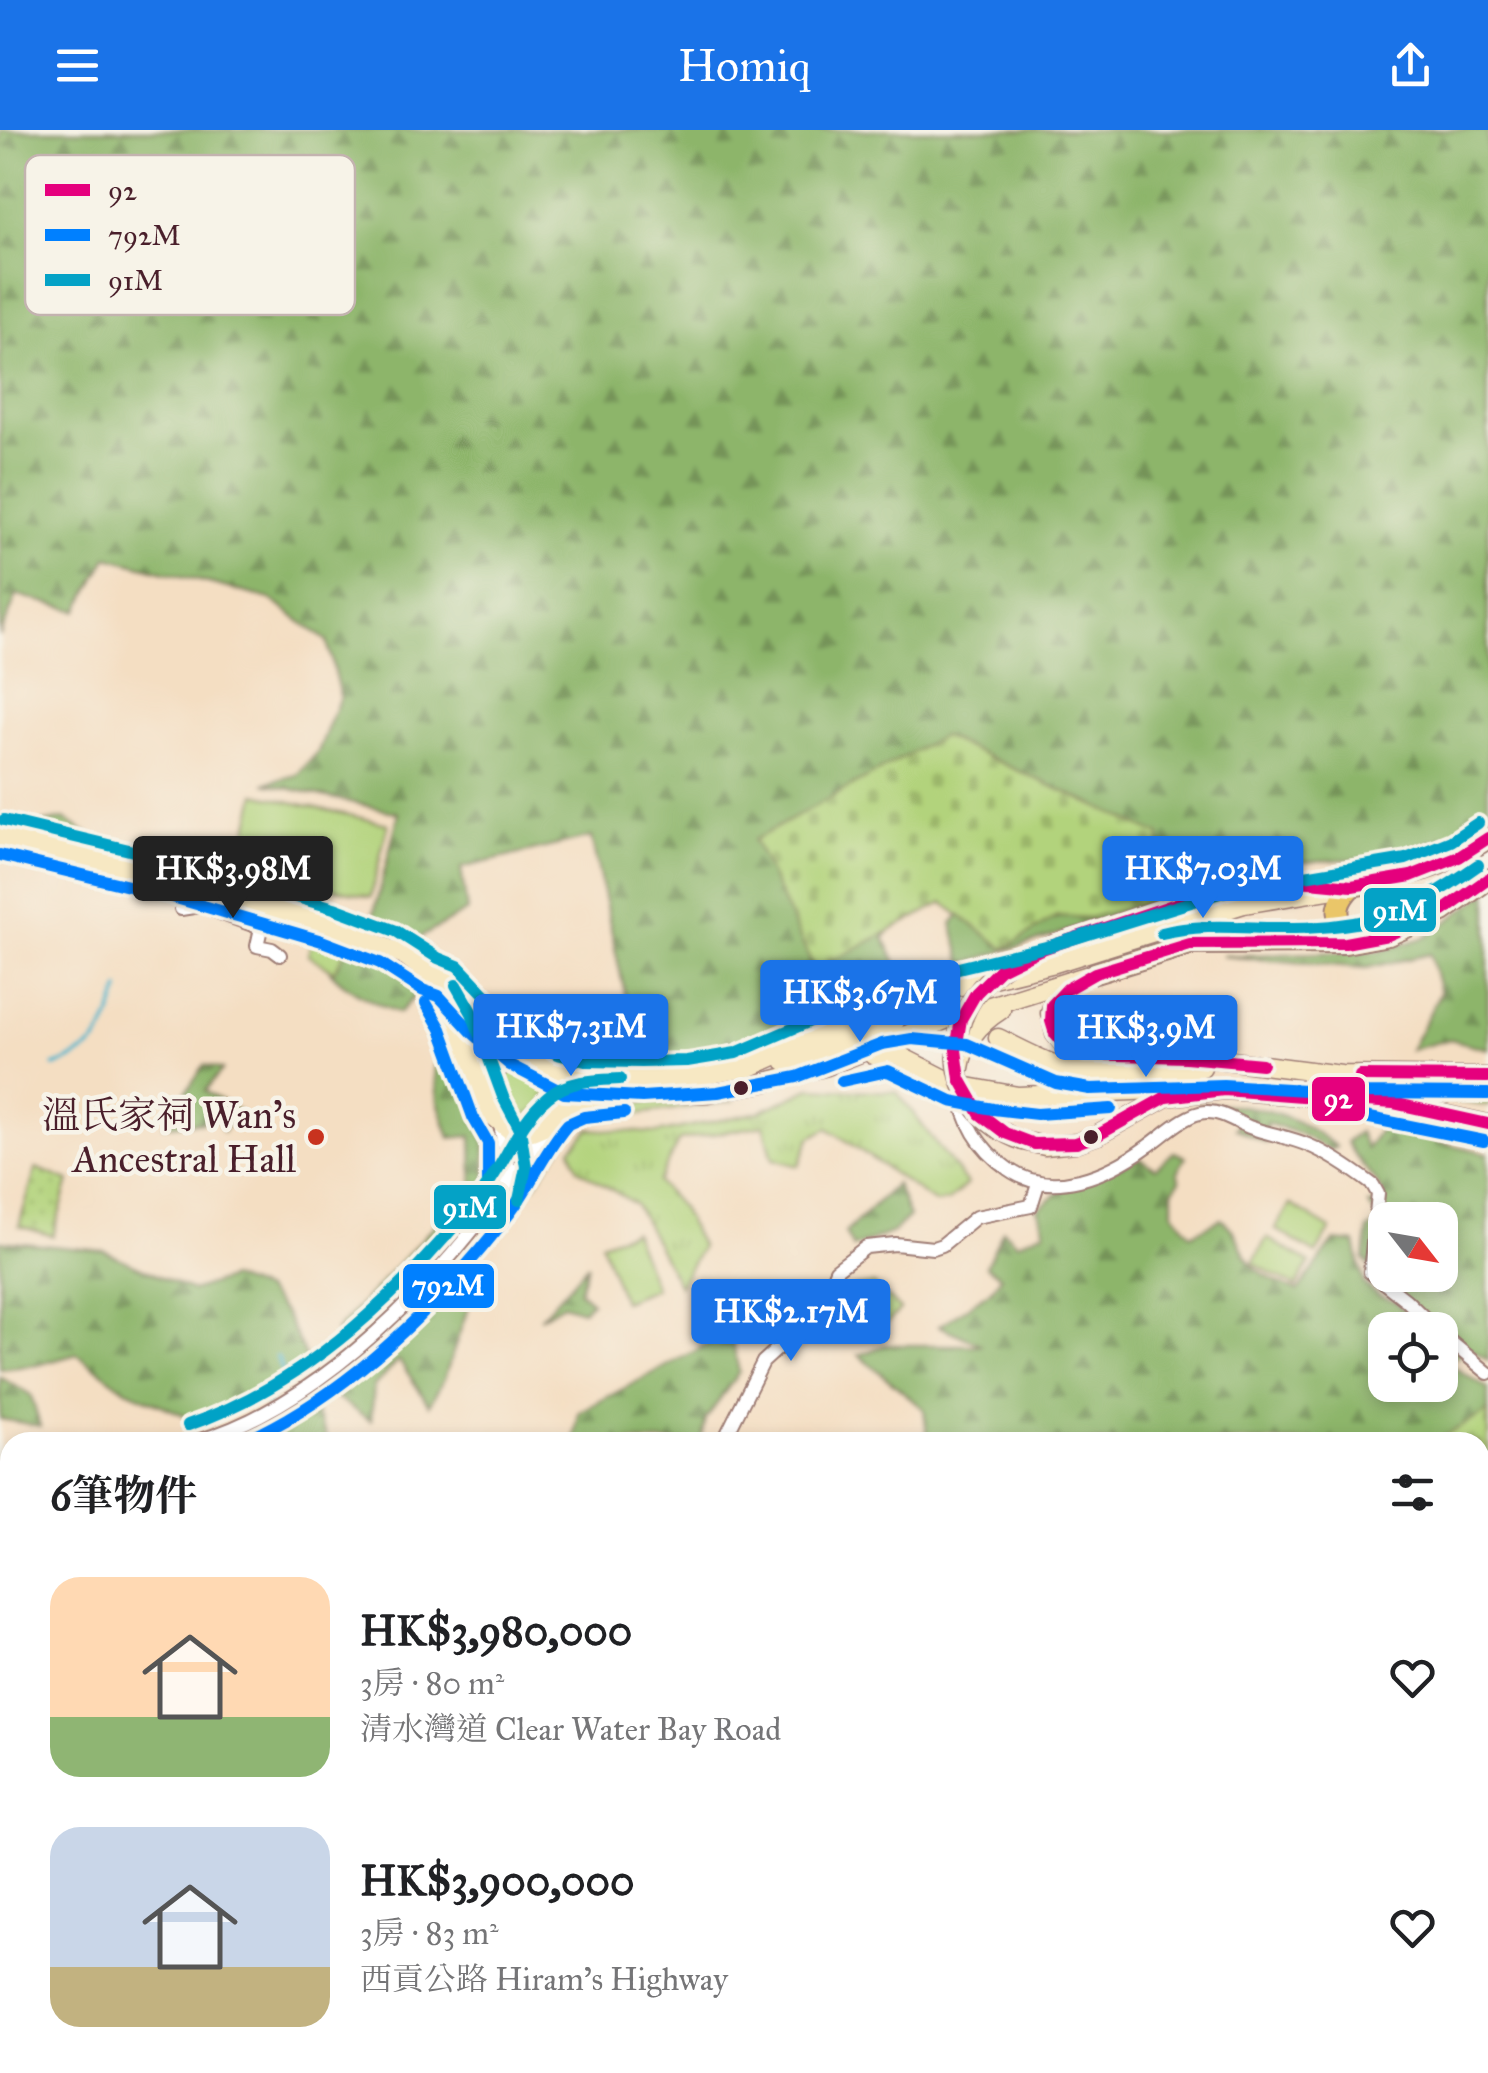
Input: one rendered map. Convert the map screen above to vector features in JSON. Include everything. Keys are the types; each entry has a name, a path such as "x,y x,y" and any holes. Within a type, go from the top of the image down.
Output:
{"main road":[{"path":"0,837 171,878 328,924 388,947 450,982 486,1022 532,1059 550,1070 582,1078 689,1078 792,1060 895,1022"},
{"path":"750,1067 931,992 1055,962 1244,904 1411,876 1459,857 1488,838"},
{"path":"827,1066 945,1020 1190,944 1345,943 1388,935 1443,911 1488,879"},
{"path":"1224,1090 1166,1097 1098,1135 1076,1143 1045,1146 996,1128 974,1106 960,1079 956,1040 965,1010 982,984 1010,963 1054,945 1182,902 1241,887 1299,880 1352,886"},
{"path":"1352,886 1338,906 1341,924 1358,934 1388,935"},
{"path":"1095,973 1067,989 1052,1006 1050,1021 1055,1034 1072,1050 1094,1056 1224,1060 1358,1076 1488,1077"},
{"path":"430,974 461,1030 488,1107 500,1125 521,1132 532,1131 553,1115 600,1097 708,1093 896,1054 958,1085 1037,1097 1157,1089 1224,1090 1393,1103 1488,1124"},
{"path":"958,1085 962,1055 982,1022 1022,996"},
{"path":"998,1038 1061,1066 1091,1072 1206,1067 1293,1070"},
{"path":"488,1107 487,1086 496,1069 511,1060 532,1059"},
{"path":"550,1070 560,1092 553,1115"}],"street":[{"path":"181,909 200,906 260,928 258,946 280,955"},
{"path":"958,1085 965,1120 973,1136 998,1162 1038,1184 1090,1177 1204,1112 1309,1145 1372,1185 1378,1194 1370,1272 1418,1312"},
{"path":"222,1432 253,1421 318,1382 401,1306 505,1191 553,1115"},
{"path":"500,1125 509,1170 505,1191"},
{"path":"729,1432 760,1366 826,1303 830,1282 840,1266 866,1246 938,1246 976,1218 1031,1206 1038,1184"},
{"path":"1458,1348 1488,1373"}],"green space":[{"path":"0,130 1488,130 1488,815 1456,835 1376,858 1251,864 1111,918 963,964 952,923 967,908 1022,928 1162,888 1151,857 923,884 884,938 906,983 753,1053 639,1059 591,837 461,868 467,911 419,938 372,920 399,813 265,783 297,775 318,752 340,697 327,641 270,599 107,557 78,611 17,595 0,636"},
{"path":"942,736 1160,835 1153,900 1089,918 1057,916 1005,949 943,903 815,970 754,840"},
{"path":"256,794 388,824 371,897 239,867"},
{"path":"0,818 28,826 64,819 97,839 11,827 0,824"},
{"path":"1488,892 1488,1049 1450,1039 1410,1050 1440,993 1430,954 1366,968 1222,956 1381,951 1426,937"},
{"path":"313,931 390,959 416,995 399,1013 356,993 324,962"},
{"path":"312,938 345,953 334,971 308,955"},
{"path":"456,1062 485,1141 487,1192 444,1243 344,1340 336,1331 473,1184 472,1136 450,1138 438,1102 434,1065"},
{"path":"204,1065 222,1070 205,1091 239,1111 223,1131 210,1104 204,1122 164,1125"},
{"path":"521,1068 538,1075 545,1092 538,1109 521,1116 504,1109 497,1092 504,1075"},
{"path":"810,1088 897,1092 967,1184 948,1201 936,1203 828,1128 810,1138 799,1166 773,1159 764,1125 679,1140 658,1182 681,1208 701,1247 679,1286 635,1204 578,1169 571,1149 590,1129 657,1133 760,1112"},
{"path":"1399,1089 1488,1090 1488,1106 1399,1092"},
{"path":"735,1101 586,1121 566,1140 534,1186 521,1178 562,1125 595,1103"},
{"path":"1200,1106 1274,1113 1305,1126 1336,1147 1330,1150 1298,1133 1266,1123 1266,1143 1235,1128 1241,1120"},
{"path":"1380,1129 1488,1153 1488,1360 1469,1348 1458,1356 1458,1312 1408,1312 1395,1292 1458,1292 1458,1202 1382,1202 1386,1201 1378,1185 1346,1142 1359,1132 1366,1149"},
{"path":"1174,1152 1186,1157 1177,1172 1180,1180 1173,1191 1173,1211 1191,1234 1221,1219 1235,1234 1252,1265 1298,1291 1334,1241 1355,1243 1368,1292 1396,1302 1404,1312 1368,1312 1368,1402 1458,1402 1458,1370 1488,1389 1488,1432 927,1432 924,1409 859,1355 885,1345 982,1345 939,1326 992,1290 1001,1276 986,1266 1003,1230 1017,1243 1045,1231 1038,1209 1064,1188 1140,1158 1155,1168"},
{"path":"36,1168 69,1181 53,1236 19,1226"},
{"path":"896,1184 909,1217 893,1232 853,1248 845,1233"},
{"path":"1290,1204 1331,1229 1316,1254 1275,1229"},
{"path":"1368,1230 1368,1263 1364,1259"},
{"path":"633,1231 655,1288 623,1301 601,1243"},
{"path":"1267,1238 1310,1263 1296,1287 1253,1263"},
{"path":"0,1241 104,1251 192,1291 230,1278 265,1291 285,1314 311,1369 207,1425 126,1390 77,1354 38,1365 0,1369"},
{"path":"588,1264 579,1291 592,1302 582,1310 563,1304 540,1318"},
{"path":"443,1280 471,1299 444,1379 429,1405 399,1360 374,1386 371,1421 328,1392 372,1357"},
{"path":"874,1284 900,1310 875,1335 842,1295 844,1289"},
{"path":"730,1329 739,1372 706,1419 703,1432 576,1432 579,1412"},
{"path":"0,1377 31,1395 40,1426 0,1419"},
{"path":"313,1406 325,1432 272,1432"},
{"path":"1488,1412 1488,1432 1451,1432"}],"waterway":[{"path":"54,1066 82,1054 99,1038 120,989"},
{"path":"266,1405 285,1377 277,1357"},
{"path":"262,1432 263,1419"}],"tunnel":[{"path":"895,1022 939,1022"}],"transit line":[{"name":"91M","path":"4,820 175,861 334,908 396,931 458,966 498,1008 557,1054 585,1061 641,1062 687,1061 736,1053 925,976 1050,946 1239,887 1406,859 1451,841 1478,823"},
{"name":"92","path":"1488,838 1459,857 1411,876 1352,886 1299,881 1241,887 1182,902 1039,950 1000,969 976,993 961,1019 956,1050 960,1079 980,1114 1005,1133 1034,1144 1076,1143 1166,1097 1224,1090 1393,1103 1488,1124"},
{"name":"792M","path":"0,855 166,895 322,941 380,963 422,990 439,996 510,1065 564,1093 642,1097 718,1092 797,1077 882,1044 912,1039 967,1044 1056,1083 1090,1089 1223,1085 1357,1093 1488,1094"},
{"name":"91M","path":"1162,933 1202,927 1302,928 1356,923 1403,909 1478,865"},
{"name":"92","path":"1262,1064 1085,1054 1065,1046 1055,1034 1052,1005 1067,989 1095,973 1190,944 1345,943 1388,935 1443,911 1488,879"},
{"name":"91M","path":"456,985 472,1013 503,1097 520,1129 526,1167 519,1200"},
{"name":"792M","path":"426,1003 441,1029 473,1117 488,1143 488,1188"},
{"name":"792M","path":"842,1081 888,1071 951,1101 993,1109 1037,1114 1111,1109"},
{"name":"92","path":"1360,1076 1488,1077"},
{"name":"91M","path":"188,1425 274,1385 314,1359 387,1298 483,1191 528,1118 548,1097 573,1084 620,1079"},
{"name":"792M","path":"262,1432 355,1373 422,1313 509,1214 568,1124 584,1117 624,1113"},
{"name":"792M","path":"1355,1115 1484,1141"}],"place":[{"name":"溫氏家祠 Wan's Ancestral Hall","path":"316,1137"}]}
